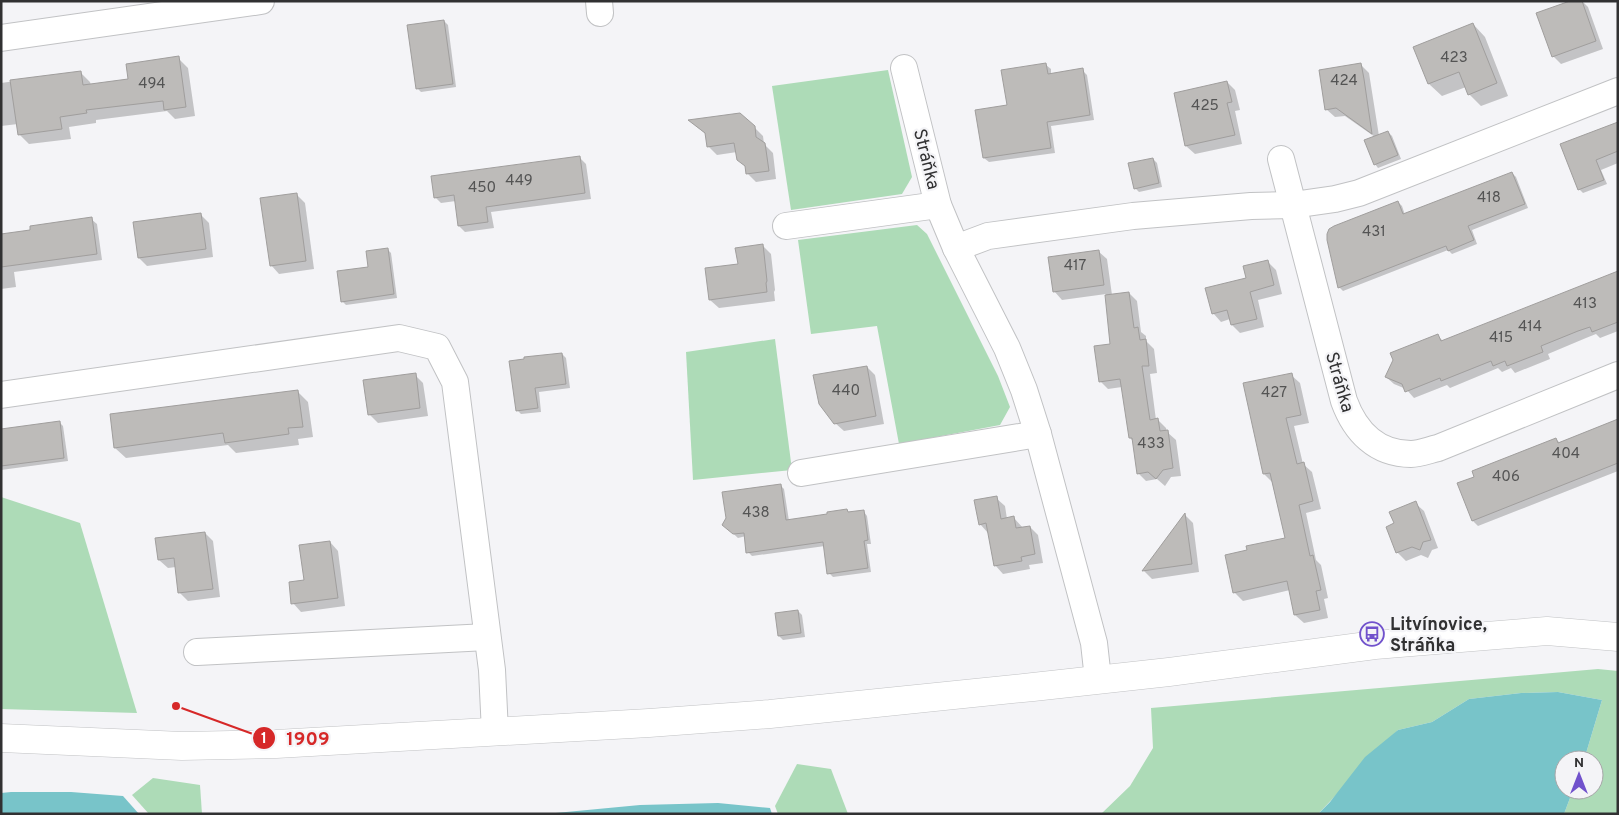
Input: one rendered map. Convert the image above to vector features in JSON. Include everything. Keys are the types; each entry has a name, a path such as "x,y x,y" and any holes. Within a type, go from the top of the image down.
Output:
{"street":[{"path":"1,38 261,1"},
{"name":"Stráňka","path":"904,68 938,205 956,248 1007,348 1024,390 1038,434 1094,643 1098,679"},
{"path":"956,248 988,236 1133,216 1335,199 1359,193 1618,91"},
{"name":"Stráňka","path":"1281,160 1344,401 1350,418 1358,429 1378,445 1392,451 1412,454 1438,448 1618,375"},
{"path":"786,226 938,205"},
{"path":"1,395 399,338 437,347 455,382 492,670 495,732"},
{"path":"801,473 1038,434"},
{"path":"1,738 182,746 276,744 649,723 770,714 1169,672 1375,646 1548,631 1618,637"},
{"path":"198,652 487,637"}],"green space":[{"path":"888,70 912,177 902,194 791,210 772,86"},
{"path":"917,225 927,234 998,376 1010,407 1000,425 899,444 877,326 811,334 798,240"},
{"path":"775,339 792,470 693,480 686,352"},
{"path":"1,497 80,523 137,713 1,709"},
{"path":"1598,669 1618,671 1618,814 1564,814 1569,800 1604,800 1604,750 1587,750 1602,700 1558,692 1521,693 1469,699 1432,722 1398,730 1318,814 1101,814 1130,786 1153,748 1151,708"},
{"path":"797,764 831,769 848,814 778,814 775,806"},
{"path":"153,778 200,785 202,814 149,814 132,795"}],"water":[{"path":"1558,692 1602,700 1587,750 1554,750 1554,800 1569,800 1564,814 1318,814 1330,802 1365,757 1398,730 1432,722 1469,699 1521,693"},
{"path":"71,792 123,796 139,814 1,814 1,793"},
{"path":"718,803 770,808 772,814 545,814 640,805"}],"building":[{"path":"1570,1 1582,1 1596,41 1552,57 1536,13"},
{"path":"444,20 453,84 416,89 407,25"},
{"path":"1473,23 1497,83 1468,95 1459,72 1428,84 1413,47"},
{"path":"179,56 186,107 164,110 163,101 86,110 87,113 60,117 62,129 18,135 10,80 81,71 83,85 128,79 126,64"},
{"path":"1046,63 1048,74 1083,68 1090,115 1047,122 1051,148 983,158 975,110 1007,105 1001,70"},
{"path":"1361,63 1372,134 1336,108 1325,110 1319,70"},
{"path":"1227,81 1232,102 1227,103 1235,135 1185,146 1174,93"},
{"path":"740,113 755,126 756,137 765,143 769,171 746,174 745,166 737,160 734,143 707,147 705,133 688,120"},
{"path":"1618,122 1618,151 1596,160 1604,180 1578,190 1560,144"},
{"path":"1388,131 1398,155 1374,165 1364,140"},
{"path":"580,156 585,193 486,207 488,222 458,226 454,195 434,198 431,176"},
{"path":"1153,158 1159,183 1134,189 1128,163"},
{"path":"1512,172 1525,204 1468,226 1474,240 1448,251 1446,246 1338,288 1327,240 1329,229 1398,201 1403,214"},
{"path":"297,193 306,261 270,266 260,198"},
{"path":"201,213 206,249 138,258 133,222"},
{"path":"92,217 97,254 1,267 1,234 30,230 30,226"},
{"path":"763,244 767,292 709,300 705,268 738,264 735,248"},
{"path":"388,248 394,294 341,302 337,271 368,267 366,251"},
{"path":"1099,250 1104,285 1053,292 1048,257"},
{"path":"1268,260 1274,285 1250,292 1257,319 1231,325 1227,310 1212,314 1205,288 1246,278 1243,266"},
{"path":"1618,271 1618,322 1592,332 1590,327 1578,331 1541,346 1543,352 1507,366 1505,361 1493,366 1491,361 1441,381 1440,378 1405,392 1402,384 1385,377 1393,360 1390,353 1438,334 1441,341"},
{"path":"1129,292 1134,328 1138,327 1140,340 1146,339 1149,366 1142,366 1150,420 1158,418 1160,431 1168,430 1173,468 1163,470 1156,479 1148,472 1137,474 1132,438 1129,438 1120,379 1099,382 1094,346 1110,344 1105,295"},
{"path":"562,353 566,384 535,388 538,408 516,411 509,361 524,359 524,357"},
{"path":"867,366 876,416 834,424 819,404 813,375"},
{"path":"416,373 420,408 368,415 363,380"},
{"path":"1292,373 1301,415 1286,418 1297,464 1304,462 1313,501 1299,505 1310,556 1313,555 1321,590 1316,591 1320,610 1294,615 1287,581 1233,593 1225,555 1247,550 1246,546 1285,538 1270,473 1263,474 1243,383"},
{"path":"298,390 303,427 288,428 289,434 225,443 223,433 114,448 110,414"},
{"path":"1618,419 1618,463 1472,521 1457,483 1474,477 1472,471 1556,438 1558,443"},
{"path":"60,421 64,458 1,466 1,429"},
{"path":"781,484 786,520 847,509 848,512 864,510 868,540 864,541 868,568 827,574 823,542 746,553 744,533 733,534 722,525 726,518 722,492"},
{"path":"997,496 1001,519 1014,516 1016,528 1030,526 1035,554 1021,557 1022,561 994,566 986,523 979,525 974,500"},
{"path":"1416,501 1431,540 1423,542 1420,550 1412,547 1396,553 1386,527 1394,523 1389,512"},
{"path":"1185,513 1192,564 1142,571"},
{"path":"205,532 213,589 178,593 174,558 158,560 155,538"},
{"path":"330,541 338,598 291,604 289,582 304,580 299,545"},
{"path":"798,610 801,633 778,636 775,613"}],"place":[{"name":"Litvínovice, Stráňka","path":"1372,634"},
{"name":"1909","path":"176,706"}]}
